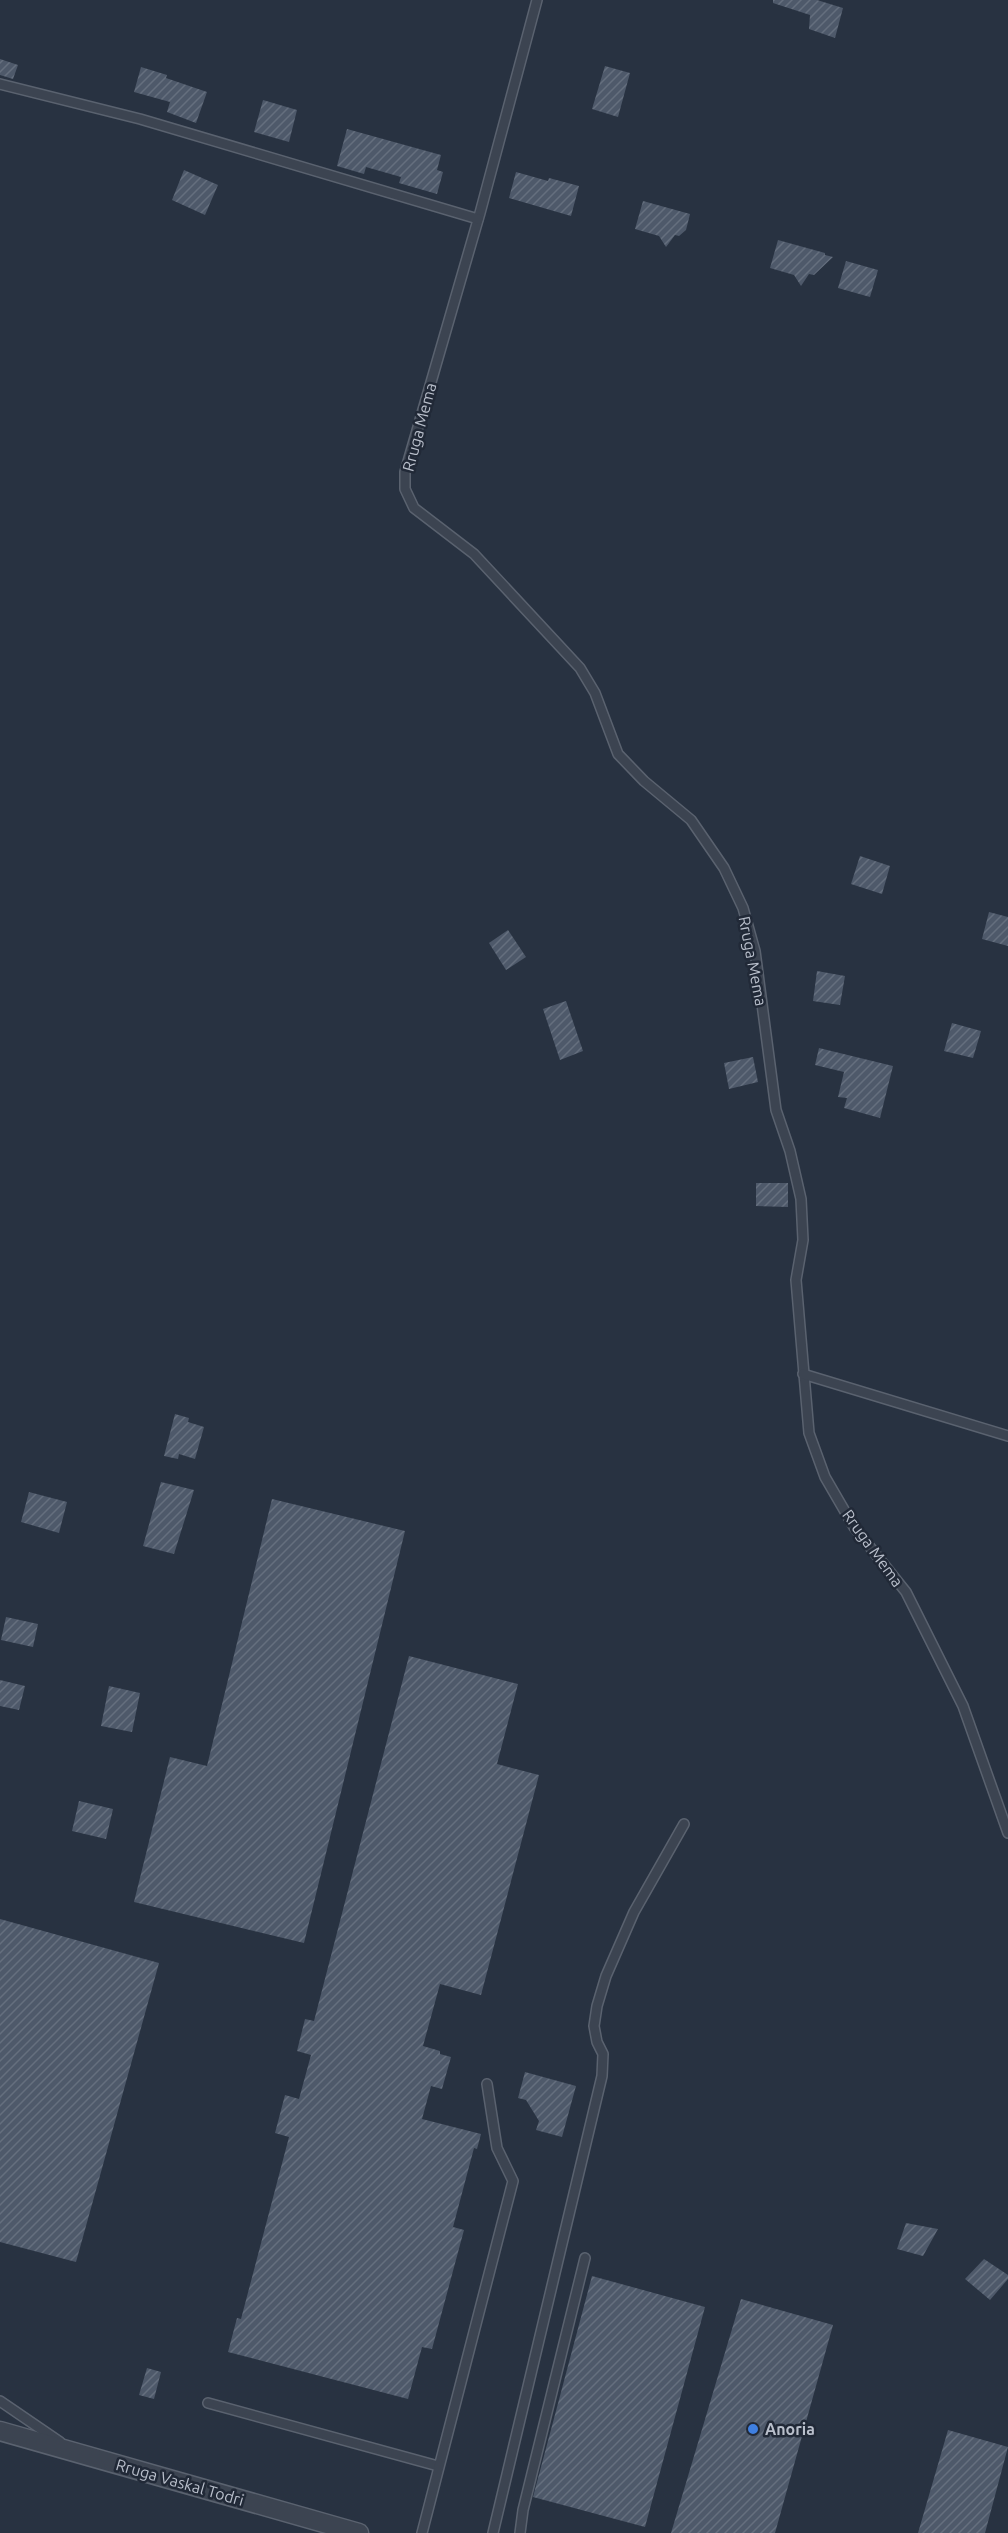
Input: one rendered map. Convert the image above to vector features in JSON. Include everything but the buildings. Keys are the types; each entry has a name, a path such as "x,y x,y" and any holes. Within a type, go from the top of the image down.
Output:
{"street":[{"name":"Rruga Vaskal Todri","path":"0,2431 359,2533"}],"lane":[{"name":"Rruga Mema","path":"537,0 478,219 405,472 405,489 414,508 474,554 580,668 595,693 618,754 644,781 691,820 724,868 743,908 755,951 776,1110 790,1151 801,1199 803,1240 796,1280 809,1433 825,1477 854,1527 906,1592 963,1706 1008,1833"},
{"path":"0,84 140,119 478,219"},
{"path":"803,1374 1008,1436"},
{"path":"493,2533 602,2076 603,2054 597,2042 594,2026 597,2006 606,1976 634,1912 684,1824"},
{"path":"422,2533 513,2181 497,2148 487,2084"},
{"path":"520,2533 523,2510 585,2258"},
{"path":"0,2401 74,2452"},
{"path":"207,2403 438,2466"}],"place":[{"name":"Anoria","path":"753,2429"}]}
